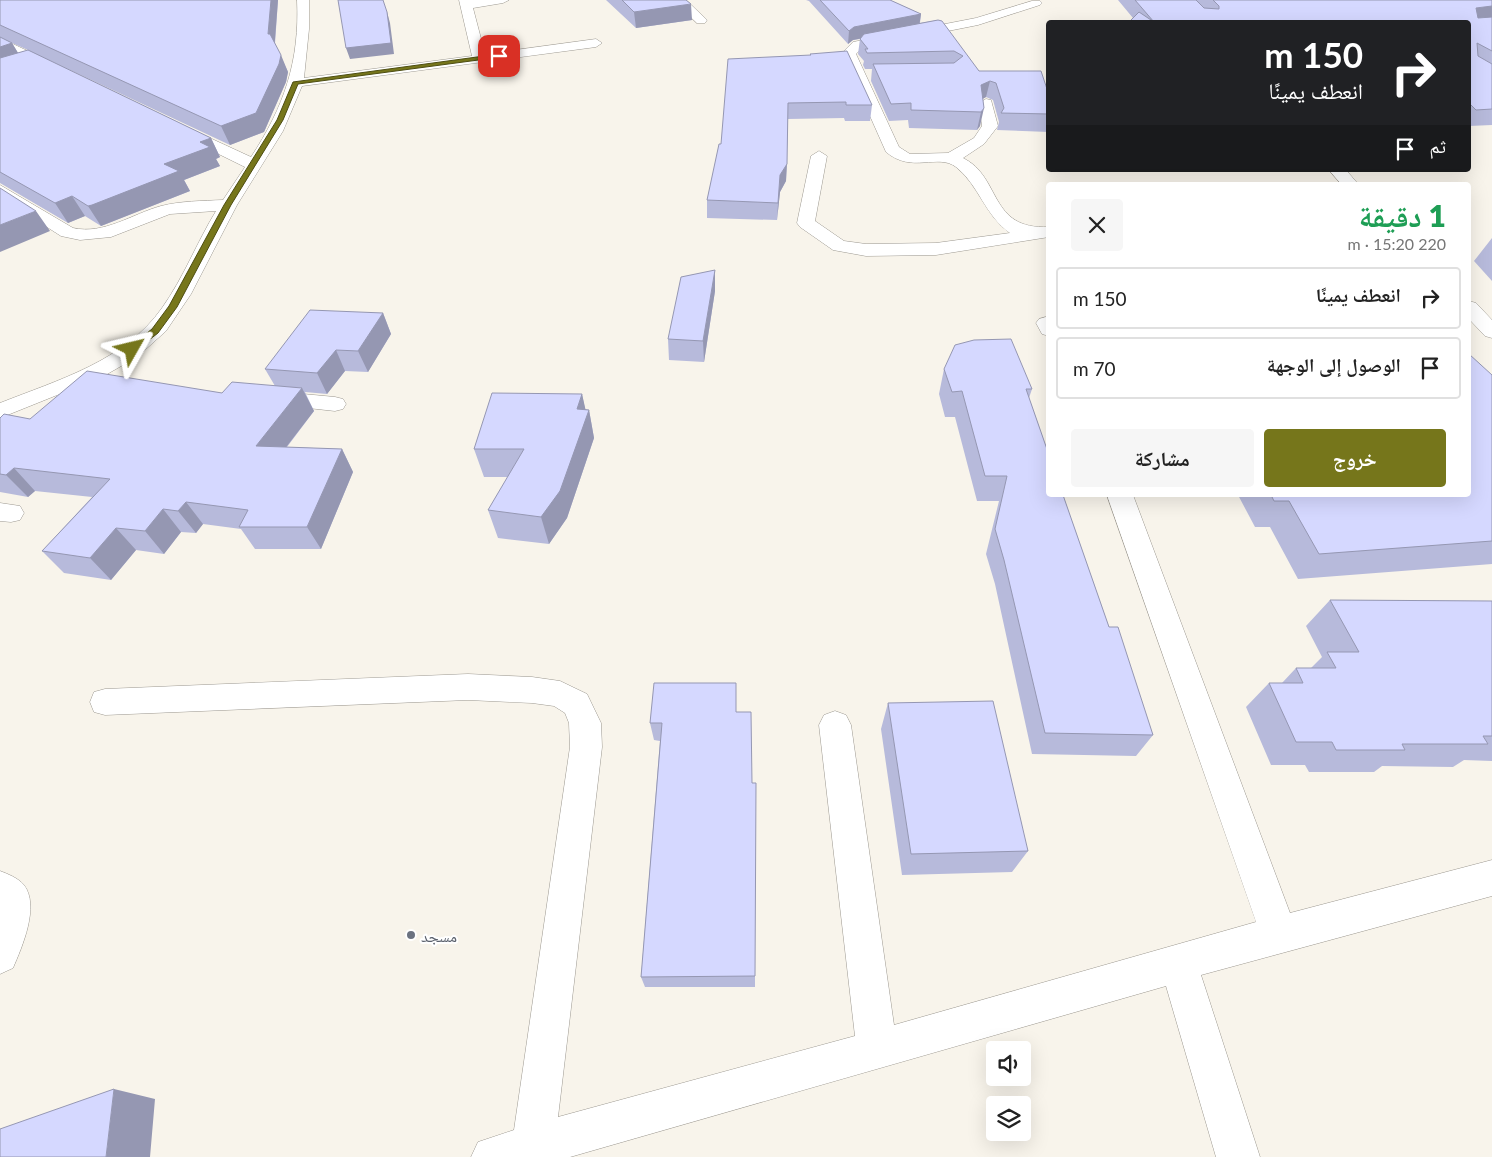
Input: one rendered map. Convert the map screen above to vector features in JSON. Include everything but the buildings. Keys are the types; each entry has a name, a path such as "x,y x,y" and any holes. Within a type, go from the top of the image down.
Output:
{"street":[{"path":"0,411 59,386 78,381 129,351 155,331 173,307 227,205 254,165 280,120 296,83 303,0"},
{"path":"479,58 466,2 503,0"},
{"path":"679,0 701,20"},
{"path":"1036,3 978,21 858,45 849,53 892,149 898,156 913,161 949,159 960,163 1004,221 1041,234"},
{"path":"0,42 66,75"},
{"path":"296,83 596,43"},
{"path":"23,66 39,62"},
{"path":"859,75 878,75"},
{"path":"949,159 979,141 990,126 986,103"},
{"path":"164,122 254,165"},
{"path":"818,156 806,223 839,246 866,250 936,249 1041,234"},
{"path":"0,190 67,232 78,236 92,236 108,232 166,210 227,205"},
{"path":"1471,310 1492,332"},
{"path":"78,381 118,384"},
{"path":"246,396 335,404"},
{"path":"1121,497 1279,934"},
{"path":"105,702 468,687 532,690 560,694 576,704 585,723 586,747 533,1146"},
{"path":"835,725 877,1050"},
{"path":"493,1157 877,1050 1279,934 1492,878"},
{"path":"0,889 11,898 12,914 10,932 0,955"},
{"path":"1178,964 1238,1157"}],"place":[{"name":"مسجد","path":"411,935"}],"route":[{"path":"132,349 155,331 173,307 227,205 254,165 280,120 296,83 499,56"}]}
